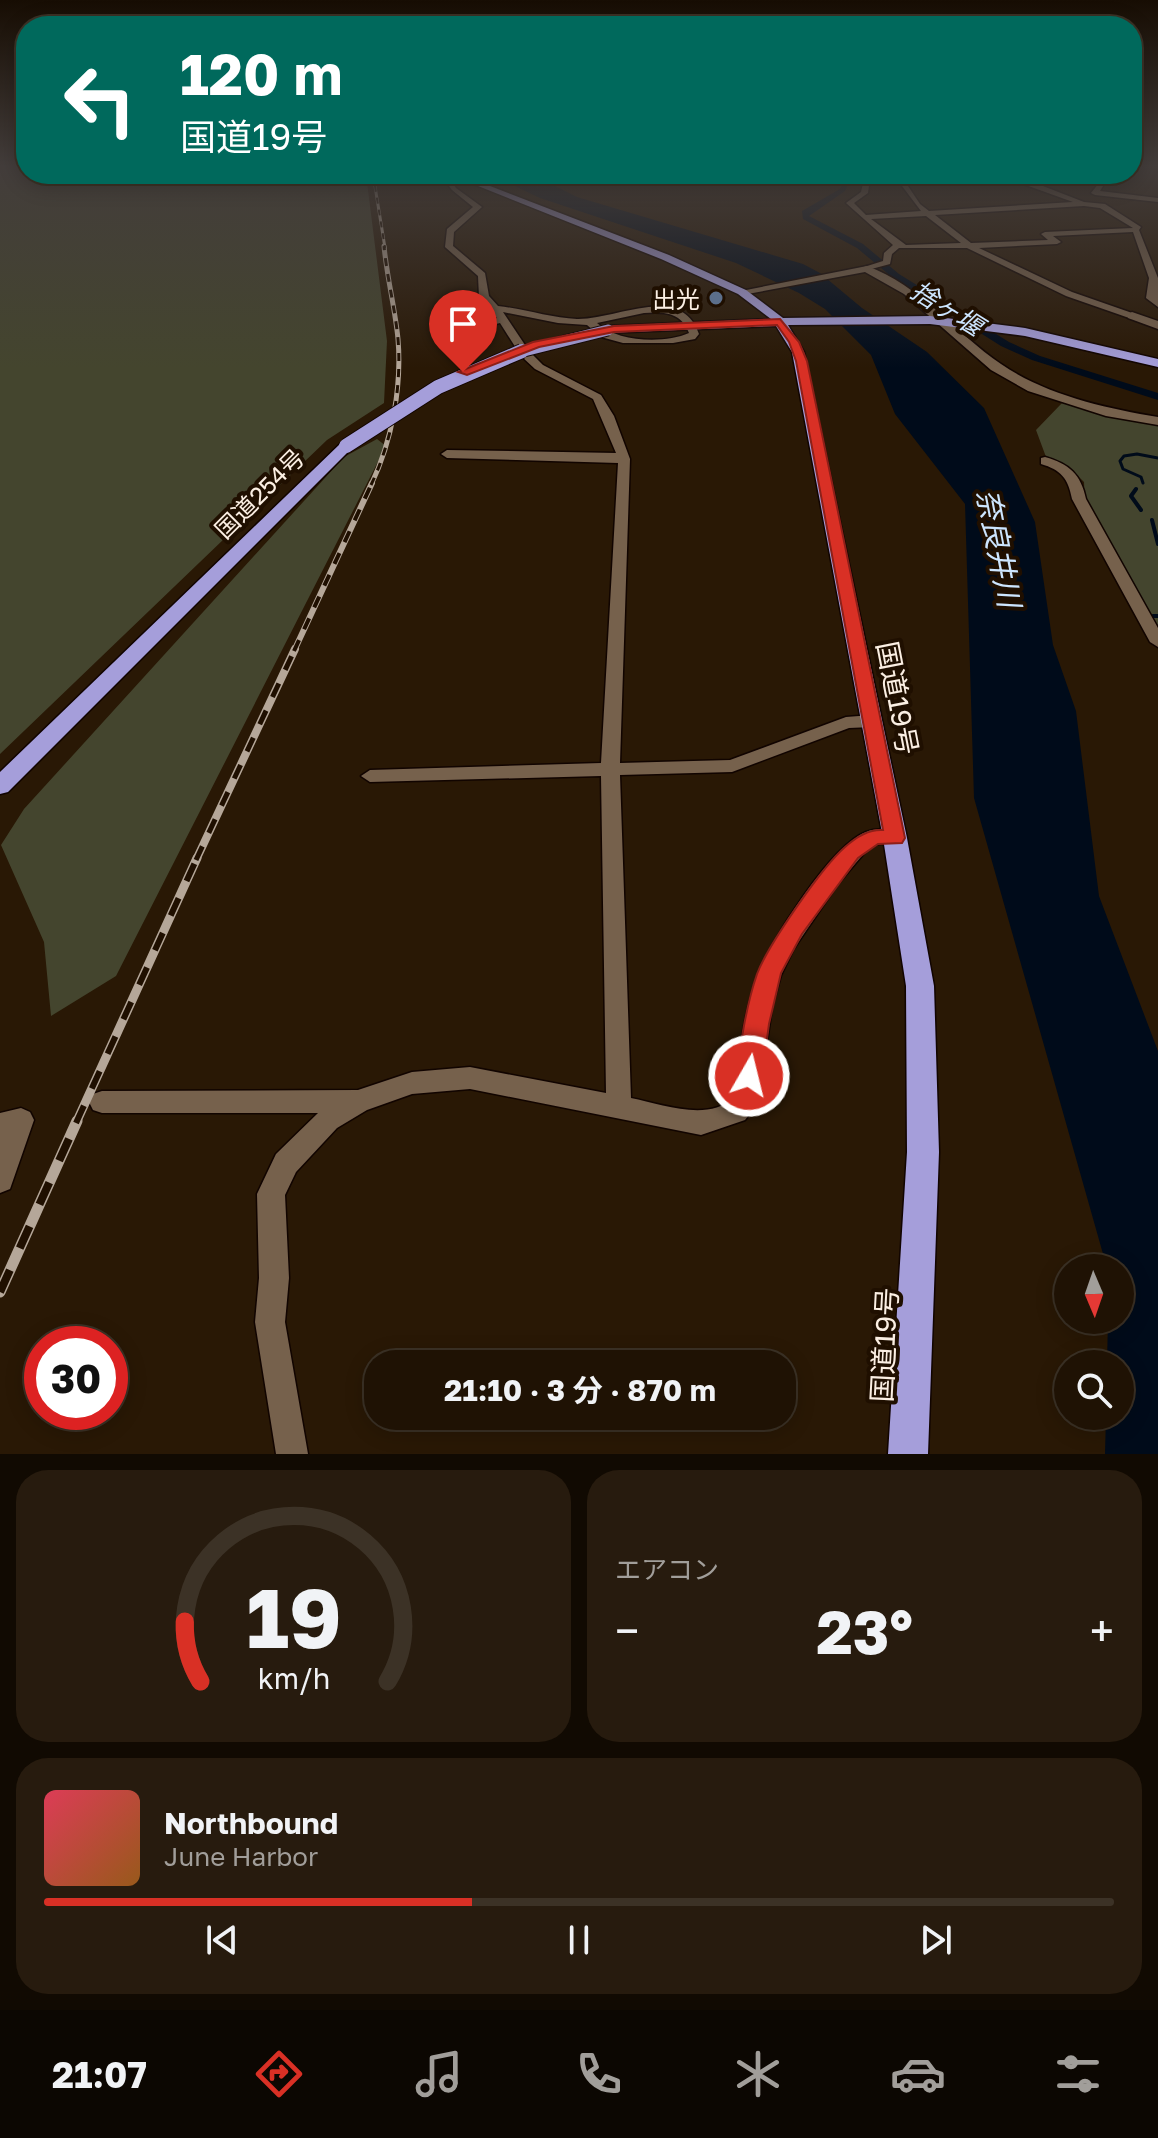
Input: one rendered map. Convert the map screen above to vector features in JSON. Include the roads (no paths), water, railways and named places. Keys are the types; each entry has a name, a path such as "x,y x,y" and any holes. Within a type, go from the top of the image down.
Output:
{"highway":[{"name":"国道19号","path":"600,232 751,290 786,320 801,361 895,838 920,986 923,1152 908,1454"},
{"name":"国道254号","path":"0,786 346,446 422,394 474,368 536,344 611,330 689,324 940,318 978,322 1158,361"}],"street":[{"path":"450,232 447,243 482,275 484,297 514,342 534,364 601,399 622,444 624,459 610,771 619,1109"},
{"path":"881,232 897,246 923,250 1057,242 1045,234 1087,236 1105,232"},
{"path":"951,232 971,247 1069,294 1158,325"},
{"path":"1136,232 1144,243 1146,262 1154,271 1155,290 1151,298 1158,304"},
{"path":"751,290 887,262 888,253 897,246"},
{"path":"863,268 896,284 996,367 1033,388 1098,410 1158,421"},
{"path":"477,326 498,315 590,322 663,309 681,313 694,334 673,341 617,339 603,334 590,322"},
{"path":"447,454 624,459"},
{"path":"1045,461 1068,469 1073,475 1079,499 1158,642"},
{"path":"370,776 732,766 846,723 872,721"},
{"path":"292,1454 270,1322 274,1278 271,1194 286,1163 328,1120 359,1101 412,1083 470,1078 701,1123 736,1112 745,1103 756,1024 769,972 794,928 851,853 874,836 895,838"},
{"path":"102,1102 359,1101"},
{"path":"0,1125 21,1120 0,1180"}],"water":[{"name":"奈良井川","path":"642,232 695,232 803,264 820,273 862,308 927,352 984,408 1035,522 1053,645 1076,711 1099,896 1158,1051 1158,1454 1105,1454 1106,1430 1134,1430 1134,1350 1107,1350 1108,1334 1134,1334 1134,1254 1103,1254 974,798 965,504 895,414 871,355 825,309 736,263"}],"waterway":[{"name":"捨ヶ堰","path":"834,232 860,246 896,276 1005,344 1036,358 1158,397"},
{"path":"1143,483 1141,477 1123,469 1120,461 1124,456 1137,454 1158,458"},
{"path":"1136,489 1131,496 1141,510"},
{"path":"1152,520 1158,544"},
{"path":"1153,616 1158,616"}],"railway":[{"path":"382,232 385,248"},
{"path":"371,485 385,450 397,395 398,339 384,246"},
{"path":"294,651 372,483"},
{"path":"196,860 295,649"},
{"path":"76,1123 197,858"},
{"path":"0,1292 77,1121"}],"place":[{"name":"出光","path":"716,298"}]}
